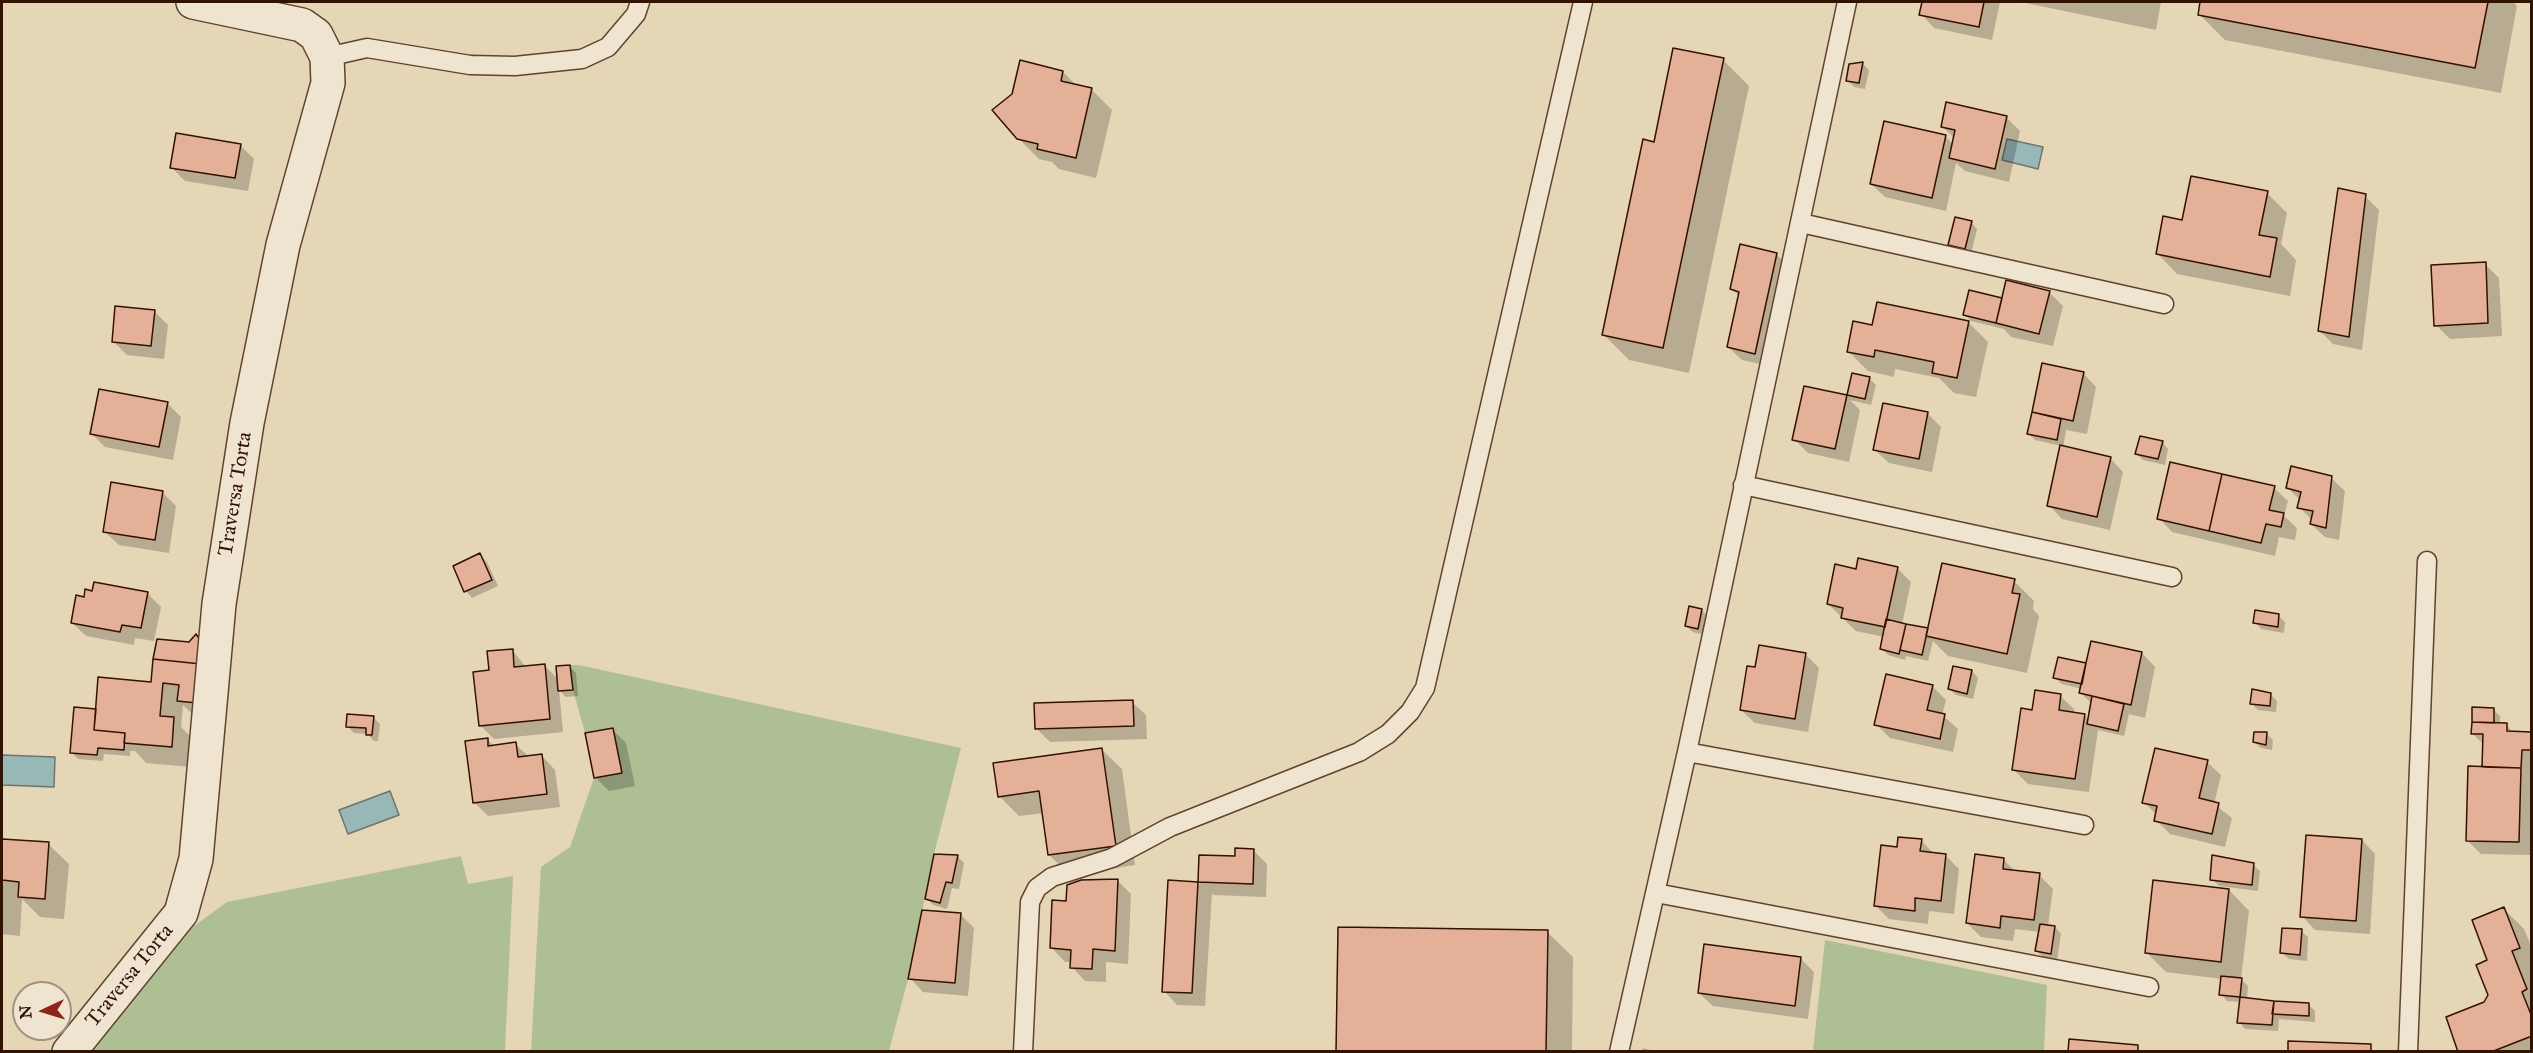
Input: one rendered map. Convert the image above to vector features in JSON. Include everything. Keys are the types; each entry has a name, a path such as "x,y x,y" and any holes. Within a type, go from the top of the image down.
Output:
{"street":[{"path":"193,2 302,25 316,35 327,57"},
{"name":"Traversa Torta","path":"69,1052 181,913 196,859 219,604 247,423 283,245 328,83 327,57"}],"lane":[{"path":"327,57 367,48 470,65 515,66 582,59 609,47 636,14 640,2"},
{"path":"1023,1052 1030,902 1037,888 1052,877 1112,858 1170,827 1359,752 1395,727 1410,712 1425,688 1583,2"},
{"path":"1619,1052 1687,752 1847,2"},
{"path":"1801,223 2164,304"},
{"path":"1743,484 2172,577"},
{"path":"2408,1052 2427,561"},
{"path":"1687,752 2084,825"},
{"path":"1656,893 2149,987"}],"green space":[{"path":"570,665 579,665 961,748 934,854 908,979 889,1051 531,1052 541,867 570,847 594,778 622,772 613,728 585,733 573,690"},
{"path":"461,856 468,884 513,876 505,1051 90,1052 194,926 227,902"},
{"path":"1825,940 2047,985 2044,1051 1813,1051"}],"water":[{"path":"2007,139 2043,147 2038,169 2002,160"},
{"path":"2,755 55,757 54,787 2,785"},
{"path":"390,791 399,815 348,834 339,810"}],"building":[{"path":"1922,2 1984,2 1979,27 1919,15"},
{"path":"2200,2 2488,2 2475,68 2198,15"},
{"path":"1673,48 1724,58 1663,348 1602,335 1643,139 1654,142"},
{"path":"1020,60 1063,71 1061,81 1092,88 1076,158 1037,149 1038,144 1017,139 992,110 1012,94"},
{"path":"1863,62 1859,83 1846,81 1849,64"},
{"path":"1946,102 2007,116 1995,169 1949,158 1955,130 1941,127"},
{"path":"1884,121 1946,135 1932,198 1870,184"},
{"path":"176,133 241,144 235,178 170,168"},
{"path":"2191,176 2268,191 2259,235 2277,238 2270,277 2156,254 2163,216 2182,220"},
{"path":"2338,188 2366,194 2349,337 2318,331"},
{"path":"1955,217 1972,221 1965,249 1948,245"},
{"path":"1740,244 1777,253 1755,354 1727,347 1739,292 1730,289"},
{"path":"2486,262 2488,323 2434,326 2431,265"},
{"path":"2006,280 2050,291 2039,334 1996,323"},
{"path":"1969,290 2002,298 1996,323 1963,315"},
{"path":"1877,302 1969,321 1957,378 1932,373 1934,362 1875,350 1874,357 1847,352 1853,321 1872,325"},
{"path":"115,306 155,310 151,346 112,342"},
{"path":"2042,363 2084,372 2073,421 2032,412"},
{"path":"1852,373 1870,377 1865,399 1847,395"},
{"path":"1804,386 1847,395 1835,449 1792,440"},
{"path":"99,389 168,402 159,447 90,434"},
{"path":"1883,403 1928,412 1919,459 1873,450"},
{"path":"2032,412 2061,419 2057,440 2027,434"},
{"path":"2140,436 2163,441 2158,459 2135,454"},
{"path":"2060,445 2111,457 2097,517 2047,506"},
{"path":"2170,462 2222,474 2209,531 2157,519"},
{"path":"2291,466 2332,476 2326,528 2310,524 2313,511 2297,508 2301,492 2286,488"},
{"path":"2222,474 2275,486 2269,510 2284,513 2281,527 2266,524 2261,543 2209,531"},
{"path":"111,482 163,491 155,540 103,532"},
{"path":"480,553 492,580 464,592 453,566"},
{"path":"1858,558 1898,567 1885,627 1841,618 1843,608 1827,604 1835,564 1856,569"},
{"path":"1942,563 2015,579 2012,593 2020,594 2007,654 1926,636"},
{"path":"94,582 148,592 141,628 122,625 120,632 71,623 76,595 84,597 85,589 92,591"},
{"path":"1689,606 1702,609 1698,629 1685,626"},
{"path":"2255,610 2279,614 2278,627 2253,623"},
{"path":"1886,619 1906,624 1899,654 1880,649"},
{"path":"1906,624 1928,628 1922,655 1900,650"},
{"path":"196,634 203,644 201,664 153,659 157,639 189,642"},
{"path":"2091,641 2142,652 2131,705 2079,693"},
{"path":"1759,645 1806,653 1795,719 1740,710 1747,666 1755,667"},
{"path":"513,649 514,667 545,664 550,719 479,726 473,672 489,670 487,651"},
{"path":"2058,657 2086,663 2082,684 2053,678"},
{"path":"153,659 201,664 197,703 177,701 179,685 163,683 160,716 174,717 172,747 124,743 125,733 94,730 98,677 151,682"},
{"path":"570,665 573,690 558,691 556,666"},
{"path":"1953,666 1972,670 1967,694 1948,689"},
{"path":"1886,674 1933,685 1927,710 1945,714 1940,739 1874,725"},
{"path":"2252,689 2271,693 2270,706 2250,704"},
{"path":"2035,690 2061,694 2059,710 2085,714 2075,779 2012,770 2021,708 2032,710"},
{"path":"2092,696 2124,704 2118,731 2087,724"},
{"path":"1133,700 1134,726 1035,729 1034,703"},
{"path":"74,707 96,709 94,730 125,733 124,750 98,748 97,755 70,753"},
{"path":"2472,707 2494,708 2494,723 2472,722"},
{"path":"347,714 374,716 372,735 366,735 366,728 346,727"},
{"path":"2472,722 2507,723 2507,731 2532,732 2532,750 2522,750 2521,768 2482,767 2483,734 2471,734"},
{"path":"613,728 622,773 594,778 585,733"},
{"path":"2254,732 2267,732 2266,745 2253,742"},
{"path":"488,738 488,746 516,742 518,757 542,754 547,794 473,803 465,741"},
{"path":"1102,748 1116,846 1048,855 1039,791 998,797 993,763"},
{"path":"2155,748 2208,760 2199,798 2219,803 2212,834 2154,821 2157,806 2142,803"},
{"path":"2468,766 2521,768 2519,842 2466,841"},
{"path":"2306,835 2362,839 2356,921 2300,917"},
{"path":"1898,837 1922,839 1920,851 1946,854 1941,901 1915,898 1915,911 1874,906 1881,845 1897,847"},
{"path":"2,839 49,842 45,899 18,897 19,882 2,880"},
{"path":"1235,848 1254,849 1253,884 1198,882 1199,855 1235,856"},
{"path":"934,854 958,855 952,883 946,882 940,903 925,899"},
{"path":"1975,854 2004,858 2003,869 2040,873 2034,920 2001,916 2000,928 1966,923"},
{"path":"2212,855 2254,863 2252,885 2210,880"},
{"path":"1118,879 1115,951 1093,949 1092,969 1070,968 1071,950 1050,948 1052,900 1066,901 1067,885 1081,880"},
{"path":"1168,880 1198,882 1192,993 1162,992"},
{"path":"2153,880 2229,889 2221,962 2145,953"},
{"path":"2504,907 2520,948 2512,951 2527,989 2522,992 2532,1017 2532,1036 2491,1052 2458,1052 2446,1017 2484,1002 2488,995 2476,965 2487,960 2472,920"},
{"path":"922,910 961,913 955,983 908,979"},
{"path":"2040,924 2055,926 2051,954 2035,951"},
{"path":"1338,927 1548,930 1546,1052 1336,1052"},
{"path":"2282,928 2302,929 2300,955 2280,953"},
{"path":"1704,944 1801,957 1795,1006 1698,993"},
{"path":"2221,976 2242,978 2240,997 2219,995"},
{"path":"2240,997 2274,1001 2272,1025 2237,1023"},
{"path":"2274,1001 2309,1003 2309,1016 2272,1014"},
{"path":"2069,1039 2138,1045 2138,1052 2068,1052"},
{"path":"2288,1041 2371,1044 2371,1052 2288,1052"}]}
